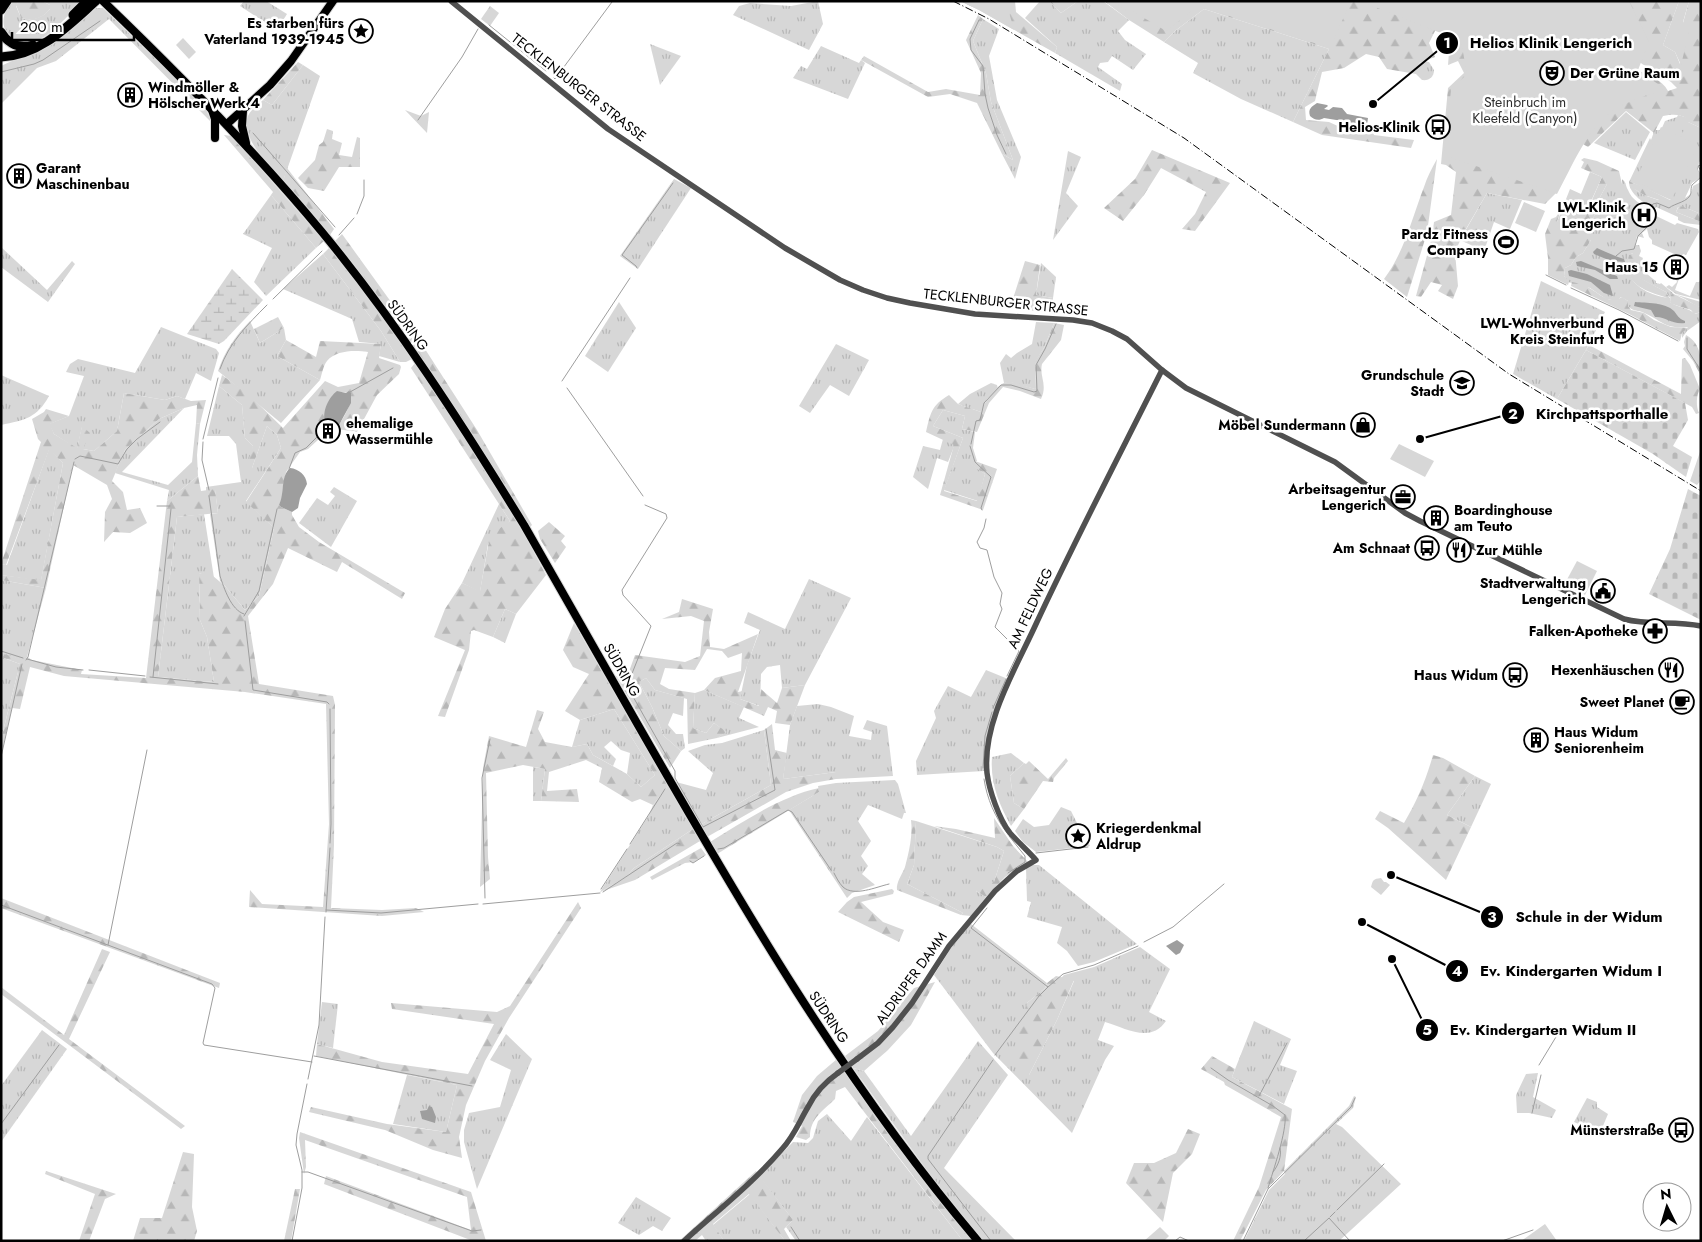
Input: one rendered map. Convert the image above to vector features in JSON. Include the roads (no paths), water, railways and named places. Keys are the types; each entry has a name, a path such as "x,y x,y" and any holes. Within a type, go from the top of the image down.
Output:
{"highway":[{"path":"1,10 7,1"},
{"path":"1,57 20,54 39,47 66,28 96,1"},
{"path":"1,32 9,42 17,46 27,47 34,45 52,35 85,2"}],"main road":[{"name":"SÜDRING","path":"103,1 212,108 248,147 334,247 423,368 524,524 732,887 798,994 870,1101 935,1188 978,1241"},
{"path":"109,1 112,10"},
{"path":"227,124 270,85 291,61 333,1"},
{"path":"212,108 215,119 215,138"},
{"path":"243,111 243,135 248,147"}],"street":[{"name":"TECKLENBURGER STRASSE","path":"451,1 607,128 732,213 836,278 887,298 953,311 1053,318 1092,323 1112,331 1126,339 1186,388 1334,462 1420,521 1633,622 1683,623 1701,626"},
{"name":"AM FELDWEG","path":"1036,860 1009,831 998,811 991,791 987,773 988,748 994,718 1056,580 1162,370"},
{"name":"ALDRUPER DAMM","path":"684,1241 782,1150 796,1132 818,1090 828,1080 878,1043 912,1003 949,946 995,891 1017,871 1036,860"}],"waterway":[{"path":"554,78 612,2"},
{"path":"979,20 970,39 971,50 983,66 988,108 1006,154"},
{"path":"1,72 43,60 100,21"},
{"path":"489,25 546,71"},
{"path":"418,120 462,57 478,29"},
{"path":"253,133 335,227"},
{"path":"1701,165 1698,166 1701,171"},
{"path":"1651,206 1657,203 1669,208 1685,200 1690,196 1692,185 1701,177"},
{"path":"357,214 364,196 364,180"},
{"path":"637,268 622,255 673,183"},
{"path":"1616,256 1622,251 1634,249 1638,236 1648,226 1644,218 1647,209"},
{"path":"339,235 354,218"},
{"path":"273,299 322,251"},
{"path":"1546,275 1566,285"},
{"path":"562,381 630,278"},
{"path":"1571,288 1619,310 1678,341"},
{"path":"220,369 228,351 246,327 267,305"},
{"path":"971,444 976,421 980,420 984,403 1001,385 1011,385 1034,392 1037,391 1036,365 1056,324"},
{"path":"1687,338 1687,349 1701,371"},
{"path":"350,392 393,368"},
{"path":"203,439 218,378"},
{"path":"567,388 643,496"},
{"path":"320,420 320,429 322,431"},
{"path":"75,459 80,456 118,464 127,449 160,422"},
{"path":"322,432 326,426"},
{"path":"289,469 295,453 306,448 318,436"},
{"path":"203,442 202,460 209,490"},
{"path":"970,446 975,462 991,477 982,510"},
{"path":"26,660 74,462"},
{"path":"1701,472 1701,478"},
{"path":"209,496 220,576 235,608 244,614"},
{"path":"645,505 666,514 667,518 622,590 623,595 651,626 627,686 675,771 675,778 703,827 775,790 766,729"},
{"path":"157,506 170,506"},
{"path":"153,677 171,509"},
{"path":"244,616 259,591 277,509"},
{"path":"986,519 977,542 980,548 987,550 994,577 1002,593 1000,604 1002,609 995,627 1019,651 1007,676"},
{"path":"245,621 253,690 327,702 329,704"},
{"path":"1,651 23,658"},
{"path":"27,659 56,667 83,670"},
{"path":"1,757 22,664"},
{"path":"89,670 145,676"},
{"path":"150,677 218,684"},
{"path":"993,708 1006,679"},
{"path":"330,709 330,843"},
{"path":"983,768 985,736 992,712"},
{"path":"485,898 482,778 490,739"},
{"path":"108,945 147,750"},
{"path":"984,779 992,808 1007,833"},
{"path":"630,844 665,789"},
{"path":"718,849 724,848 788,810 792,812 831,870"},
{"path":"1008,873 1025,862 1025,856 1009,836"},
{"path":"603,892 677,843 680,844"},
{"path":"1036,853 1088,847"},
{"path":"326,912 330,848"},
{"path":"601,889 627,849"},
{"path":"690,861 693,863 704,856"},
{"path":"834,873 843,887 848,890 859,891 889,884"},
{"path":"1144,942 1173,927 1224,884"},
{"path":"483,904 600,893"},
{"path":"326,910 381,913 478,904"},
{"path":"1,905 212,984 215,988 204,1045 312,1062"},
{"path":"987,908 971,928 1048,987 1039,996 995,1055"},
{"path":"308,1079 319,1025 325,917"},
{"path":"1048,987 1063,974 1094,965 1138,946"},
{"path":"1539,1065 1562,1027"},
{"path":"1259,1096 1287,1043"},
{"path":"1,1124 59,1045"},
{"path":"314,1056 472,1086"},
{"path":"991,1241 928,1159 928,1156 993,1060"},
{"path":"1211,1068 1285,1115 1282,1141 1268,1188"},
{"path":"1532,1113 1541,1075"},
{"path":"292,1241 302,1188 302,1170 296,1145 297,1134 307,1084"},
{"path":"1243,1241 1268,1189 1351,1107 1355,1098"},
{"path":"1273,1172 1279,1161 1280,1148"},
{"path":"1337,1210 1384,1164"},
{"path":"302,1172 308,1172 472,1231 481,1230"},
{"path":"1330,1217 1335,1212"},
{"path":"1304,1241 1329,1218 1350,1241"},
{"path":"791,1227 800,1241"},
{"path":"1502,1241 1533,1230"},
{"path":"1175,1241 1180,1237 1189,1241"}],"railway":[{"path":"953,1 989,19 1184,138 1509,374 1701,491"}],"place":[{"name":"Es starben fürs Vaterland 1939-1945","path":"361,31"},
{"name":"Der Grüne Raum","path":"1552,73"},
{"name":"Windmöller & Hölscher Werk 4","path":"130,95"},
{"name":"Helios Klinik Lengerich","path":"1373,104"},
{"name":"Helios-Klinik","path":"1438,127"},
{"name":"Garant Maschinenbau","path":"19,176"},
{"name":"LWL-Klinik Lengerich","path":"1644,215"},
{"name":"Pardz Fitness Company","path":"1506,242"},
{"name":"Haus 15","path":"1676,267"},
{"name":"LWL-Wohnverbund Kreis Steinfurt","path":"1621,331"},
{"name":"Grundschule Stadt","path":"1462,383"},
{"name":"Möbel Sundermann","path":"1363,425"},
{"name":"ehemalige Wassermühle","path":"328,431"},
{"name":"Kirchpattsporthalle","path":"1420,439"},
{"name":"Arbeitsagentur Lengerich","path":"1403,497"},
{"name":"Boardinghouse am Teuto","path":"1436,518"},
{"name":"Am Schnaat","path":"1427,548"},
{"name":"Zur Mühle","path":"1459,550"},
{"name":"Stadtverwaltung Lengerich","path":"1603,591"},
{"name":"Falken-Apotheke","path":"1655,631"},
{"name":"Hexenhäuschen","path":"1671,670"},
{"name":"Haus Widum","path":"1515,675"},
{"name":"Sweet Planet","path":"1682,702"},
{"name":"Haus Widum Seniorenheim","path":"1536,740"},
{"name":"Kriegerdenkmal Aldrup","path":"1078,836"},
{"name":"Schule in der Widum","path":"1391,875"},
{"name":"Ev. Kindergarten Widum I","path":"1362,922"},
{"name":"Ev. Kindergarten Widum II","path":"1392,959"},
{"name":"Münsterstraße","path":"1681,1130"}],"park label":[{"name":"Steinbruch im Kleefeld (Canyon)","path":"1525,110"}]}
